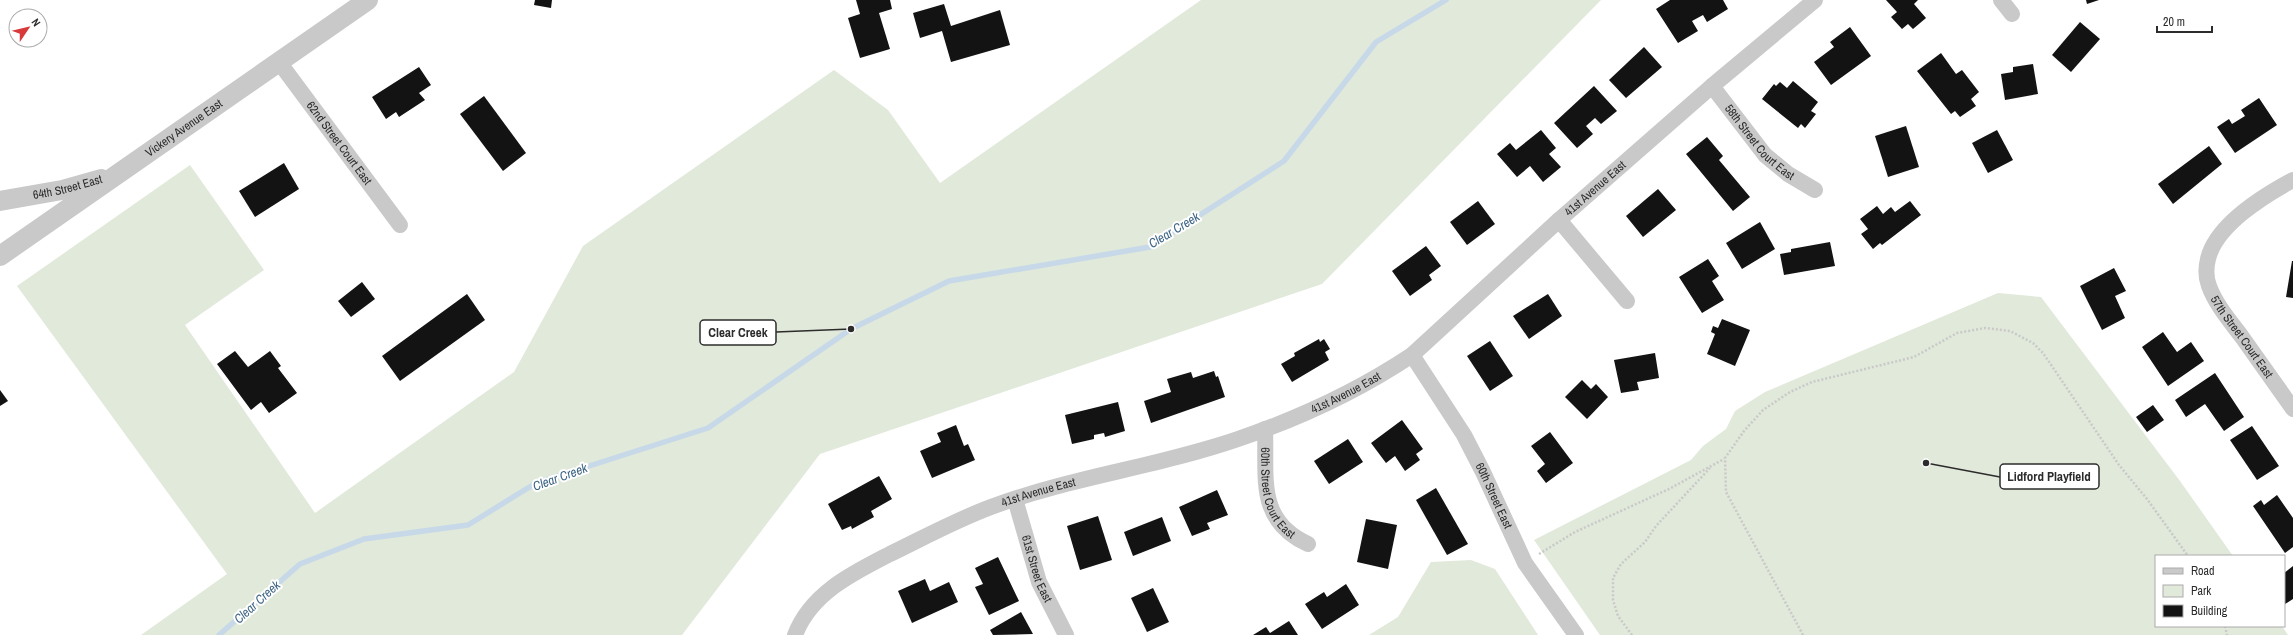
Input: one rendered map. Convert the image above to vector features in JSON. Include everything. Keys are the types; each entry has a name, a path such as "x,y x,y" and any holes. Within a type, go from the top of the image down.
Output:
{"street":[{"name":"Vickery Avenue East","path":"0,256 368,0"},
{"name":"41st Avenue East","path":"795,635 803,618 813,605 848,576 966,517 1015,499 1207,449 1265,429 1350,393 1412,355 1560,220 1712,86 1815,0"},
{"path":"2001,0 2012,14"},
{"name":"62nd Street Court East","path":"279,62 400,225"},
{"name":"58th Street Court East","path":"1712,86 1765,154 1788,174 1815,190"},
{"name":"64th Street East","path":"0,201 80,186 103,179 132,165"},
{"name":"57th Street Court East","path":"2293,180 2253,205 2227,228 2214,244 2208,259 2206,273 2213,295 2293,409"},
{"path":"1560,220 1627,301"},
{"name":"60th Street East","path":"1412,355 1464,435 1483,472 1525,563 1576,635"},
{"name":"60th Street Court East","path":"1265,429 1268,500 1272,514 1294,537 1308,544"},
{"name":"61st Street East","path":"1015,499 1039,582 1066,635"}],"path":[{"path":"1525,563 1575,532 1669,489 1725,458 1744,431 1763,410 1790,392 1818,380 1914,357 1958,333 1985,328 2010,331 2033,343 2043,353 2118,465 2147,499 2187,555"},
{"path":"1725,458 1726,492 1803,635"},
{"path":"1632,635 1617,611 1613,600 1614,578 1621,564 1645,542 1656,526 1712,466"}],"green space":[{"path":"1201,0 1601,0 1322,284 820,454 682,635 141,635 227,574 17,286 190,165 264,270 185,325 315,513 514,372 583,246 834,70 888,110 940,183"},
{"path":"1998,293 2041,297 2180,481 2232,555 2155,555 2155,627 2283,627 2288,635 1600,635 1534,540 1691,460 1703,446 1726,429 1735,411 1765,392"},
{"path":"1471,560 1495,569 1538,635 1369,635 1398,617 1431,562"}],"building":[{"path":"535,0 552,0 551,8 534,5"},
{"path":"856,0 890,0 892,9 879,13 890,49 860,58 848,18 860,14"},
{"path":"1670,0 1723,0 1728,9 1707,22 1703,15 1692,21 1698,31 1678,43 1656,9"},
{"path":"1886,0 1918,0 1914,4 1926,18 1913,29 1908,24 1902,29 1891,17 1897,12"},
{"path":"2086,0 2099,0 2087,4"},
{"path":"944,4 951,26 1000,10 1010,45 951,62 942,31 920,38 913,13"},
{"path":"2080,22 2100,39 2071,72 2052,55"},
{"path":"1850,27 1871,56 1831,85 1814,62 1834,47 1830,42"},
{"path":"1644,47 1662,67 1626,98 1609,80"},
{"path":"1941,53 1956,74 1962,70 1979,92 1971,99 1976,106 1960,117 1955,111 1951,114 1917,71"},
{"path":"2033,64 2038,94 2005,100 2001,74 2013,72 2013,67"},
{"path":"419,67 431,85 419,93 425,100 399,117 396,112 386,119 372,97"},
{"path":"1793,81 1818,102 1811,111 1816,114 1805,128 1801,124 1798,128 1762,99 1774,84 1776,86 1780,82 1787,88"},
{"path":"1594,86 1617,111 1601,124 1595,118 1586,126 1593,134 1577,148 1554,123"},
{"path":"484,96 526,153 503,171 460,114"},
{"path":"2259,98 2277,125 2235,153 2217,127 2229,119 2232,124 2245,116 2241,110"},
{"path":"1906,126 1919,167 1888,177 1875,136"},
{"path":"1541,130 1556,148 1549,154 1561,167 1543,182 1530,166 1517,177 1497,154 1510,143 1516,150"},
{"path":"1997,130 2013,160 1988,173 1972,143"},
{"path":"1707,137 1723,156 1719,160 1750,197 1733,211 1686,154"},
{"path":"2209,146 2222,164 2173,204 2158,184"},
{"path":"284,163 299,189 255,217 239,191"},
{"path":"1658,189 1676,210 1643,237 1626,216"},
{"path":"1478,201 1495,224 1467,245 1450,222"},
{"path":"1910,201 1921,215 1882,245 1880,243 1873,249 1861,234 1868,229 1860,219 1877,206 1883,214 1891,207 1895,212"},
{"path":"1760,222 1775,249 1742,269 1726,243"},
{"path":"1830,242 1835,266 1784,275 1780,254 1791,252 1791,249"},
{"path":"1426,246 1441,266 1429,275 1432,280 1410,296 1392,271"},
{"path":"1708,259 1719,276 1712,281 1724,300 1702,313 1679,277"},
{"path":"2293,261 2293,298 2286,297"},
{"path":"2114,268 2126,291 2115,296 2125,318 2102,330 2080,286"},
{"path":"362,282 375,299 351,317 338,301"},
{"path":"467,294 485,320 400,381 382,356"},
{"path":"1548,294 1562,316 1529,339 1513,316"},
{"path":"1722,319 1750,330 1735,366 1707,354 1715,334 1711,332 1713,326 1718,328"},
{"path":"2163,332 2177,352 2191,342 2204,361 2168,386 2142,347"},
{"path":"1319,339 1320,342 1324,339 1330,349 1325,352 1329,360 1292,382 1281,364 1295,356 1294,353"},
{"path":"1490,341 1513,376 1490,391 1467,356"},
{"path":"235,351 248,367 270,351 281,366 278,368 297,393 269,413 261,402 251,410 217,364"},
{"path":"1655,353 1659,378 1637,382 1639,390 1621,393 1614,360"},
{"path":"1214,371 1216,377 1218,376 1225,397 1151,423 1144,401 1171,392 1167,379 1191,372 1193,378"},
{"path":"2215,373 2244,417 2224,431 2205,404 2186,417 2175,400"},
{"path":"1582,380 1591,389 1596,384 1608,397 1587,419 1565,397"},
{"path":"0,390 8,401 0,406"},
{"path":"1118,402 1125,431 1105,437 1104,433 1094,435 1094,439 1072,444 1065,415"},
{"path":"2153,405 2164,420 2147,432 2136,417"},
{"path":"1402,420 1423,449 1416,454 1420,460 1405,471 1395,456 1386,463 1371,443"},
{"path":"956,425 964,446 968,444 975,460 932,478 920,451 941,442 937,433"},
{"path":"2252,426 2279,466 2257,480 2230,440"},
{"path":"1550,432 1573,463 1546,483 1537,471 1545,464 1531,446"},
{"path":"1348,439 1363,462 1329,484 1314,461"},
{"path":"879,476 892,499 871,511 874,517 852,529 851,526 842,530 828,504"},
{"path":"1436,488 1468,544 1447,555 1416,500"},
{"path":"1217,490 1228,515 1207,523 1210,529 1192,536 1179,507"},
{"path":"2277,495 2293,518 2293,547 2285,553 2253,506 2261,500 2264,505"},
{"path":"1098,516 1112,560 1080,570 1067,526"},
{"path":"1162,517 1171,541 1133,556 1124,532"},
{"path":"1366,519 1397,525 1388,569 1357,562"},
{"path":"998,557 1019,601 989,615 975,587 983,584 975,568"},
{"path":"2293,566 2293,599 2285,604 2285,572"},
{"path":"925,579 930,591 949,582 958,602 912,623 898,591"},
{"path":"1346,584 1359,605 1322,629 1305,604 1324,592 1327,597"},
{"path":"1153,588 1169,622 1147,632 1131,598"},
{"path":"1021,612 1033,634 993,635 990,630"},
{"path":"1289,621 1298,635 1253,635 1266,627 1270,633"}],"waterway":[{"name":"Clear Creek","path":"219,635 300,564 364,539 468,525 536,483 708,428 851,329 949,281 1150,247 1284,161 1376,42 1446,0"}],"place":[{"name":"Clear Creek","path":"851,329"},
{"name":"Lidford Playfield","path":"1926,463"}]}
